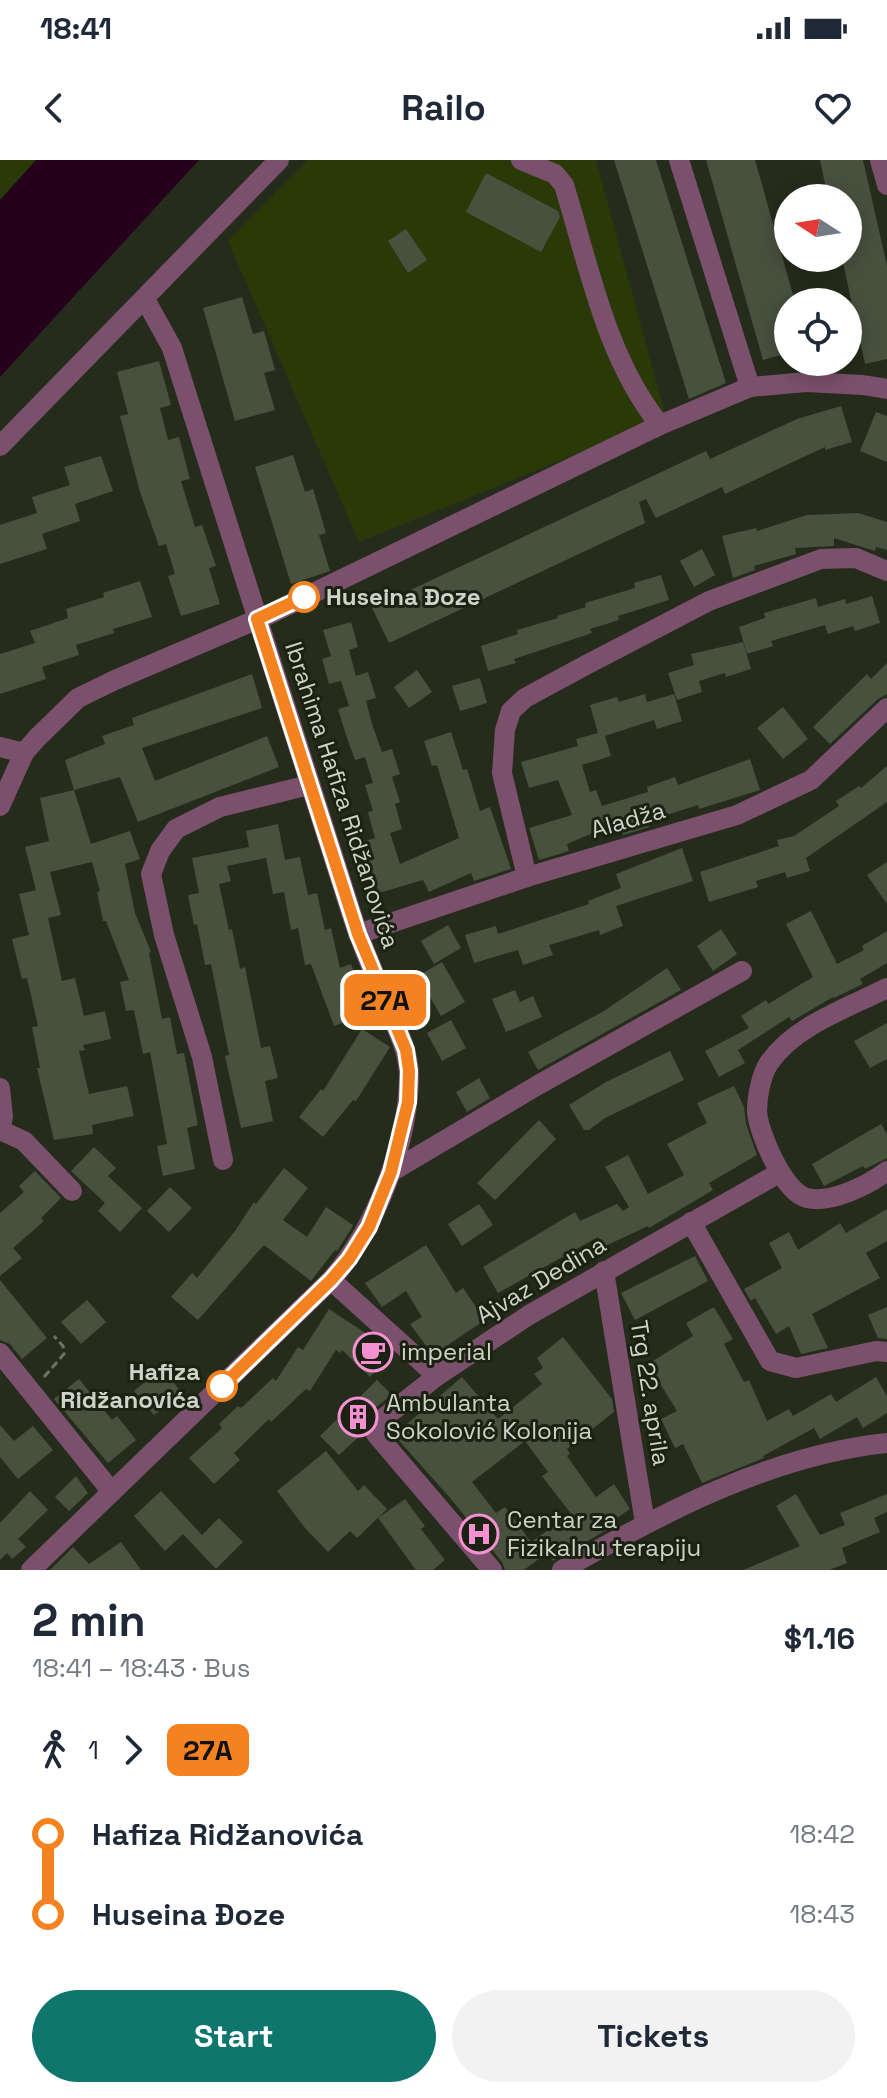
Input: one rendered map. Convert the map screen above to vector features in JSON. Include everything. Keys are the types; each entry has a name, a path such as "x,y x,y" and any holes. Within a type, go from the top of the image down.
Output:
{"street":[{"path":"0,446 279,160"},
{"path":"521,160 555,174 564,185 616,349 643,405 660,425"},
{"path":"679,160 750,387"},
{"path":"880,160 887,185"},
{"path":"145,299 172,348 257,619"},
{"path":"0,806 24,753 78,698 257,619 660,425 750,387 806,382 887,389"},
{"path":"527,877 502,773 505,730 511,711 525,698 723,596 821,559 856,558 887,571"},
{"name":"Ibrahima Hafiza Ridžanovića","path":"31,1570 331,1280 349,1259 369,1227 391,1172 408,1102 406,1050 358,934 257,619"},
{"name":"Aladža","path":"358,934 527,877 737,815 811,780 887,708"},
{"path":"0,747 24,753"},
{"path":"223,1160 202,1057 164,935 151,874 160,851 176,829 220,807 309,785"},
{"path":"391,1172 538,1085 742,971"},
{"path":"887,988 795,1036 768,1065 760,1087 757,1113 779,1173 792,1190 808,1199 857,1190 887,1171"},
{"path":"0,1088 3,1117 0,1130 24,1141 72,1191"},
{"name":"Ajvaz Dedina","path":"492,1570 376,1434 381,1420 437,1376 529,1315 779,1173"},
{"path":"691,1222 770,1361 796,1368 876,1351 887,1352"},
{"name":"Trg 22. aprila","path":"604,1271 645,1523"},
{"path":"331,1280 437,1376"},
{"path":"0,1353 112,1492"},
{"path":"562,1570 645,1523 806,1457 853,1446 887,1443"}],"path":[{"path":"27,1388 49,1372 64,1354 63,1346 54,1336"}],"green space":[{"path":"0,160 36,160 0,200"},
{"path":"308,160 596,160 666,418 359,542 228,241"}],"shaded area":[{"path":"36,160 199,160 0,377 0,200"}],"building":[{"path":"614,160 656,160 726,383 689,399"},
{"path":"706,160 755,160 774,227 774,272 787,272 791,288 774,288 774,357 763,360"},
{"path":"820,160 863,160 887,266 887,359 865,364 862,350 862,288 849,288 845,272 862,272 862,184 825,184"},
{"path":"486,173 558,211 560,217 541,252 466,212"},
{"path":"406,229 427,260 408,273 388,241"},
{"path":"242,297 253,334 264,331 275,370 264,373 275,410 235,421 203,308"},
{"path":"159,361 171,405 160,408 168,440 179,437 190,479 181,481 195,527 202,525 216,566 209,568 220,604 181,616 168,576 175,574 166,544 159,546 140,492 120,416 128,414 117,372"},
{"path":"841,406 852,442 825,450 825,447 725,494 722,487 656,518 646,499 639,502 645,523 389,643 372,608 706,451 710,459 797,419"},
{"path":"876,412 887,416 887,462 860,451"},
{"path":"293,455 305,492 313,489 326,533 319,535 330,571 291,584 255,467"},
{"path":"101,456 113,491 75,504 80,521 42,534 47,549 0,564 0,525 37,513 32,497 70,485 64,467"},
{"path":"858,513 887,522 887,550 876,547 875,551 834,538 834,546 795,548 796,554 754,566 755,570 733,578 722,536 756,528 757,531 807,515"},
{"path":"702,549 715,575 694,587 680,561"},
{"path":"661,575 669,600 618,616 619,620 590,629 592,633 488,671 481,646 518,634 517,630 586,607 585,603 635,588 634,583"},
{"path":"140,581 152,617 76,645 79,655 42,667 46,679 0,694 0,654 35,643 30,631 68,618 66,609"},
{"path":"872,596 880,623 855,631 853,626 828,634 825,625 771,641 773,646 747,654 739,627 765,618 764,613 816,598 818,607 845,599 846,604"},
{"path":"351,622 358,647 349,650 356,676 368,672 376,698 366,701 373,727 382,752 392,749 400,774 392,777 400,802 395,804 402,829 390,833 400,864 459,838 437,765 432,766 424,741 451,732 480,811 490,807 511,869 474,881 471,873 429,892 423,880 379,893 362,842 375,838 368,812 373,811 365,785 373,783 365,757 355,760 346,735 338,709 349,706 341,681 329,684 322,659 331,656 323,630"},
{"path":"743,642 751,669 699,681 702,692 677,700 668,673 694,665 691,654"},
{"path":"887,663 887,694 830,744 813,727 867,674 871,679"},
{"path":"417,670 432,692 409,708 394,687"},
{"path":"252,674 262,708 142,748 155,781 267,736 279,767 138,822 120,777 74,790 65,760 105,744 102,736 134,725 132,718"},
{"path":"480,678 487,703 460,711 452,686"},
{"path":"645,694 647,702 674,694 682,721 657,729 654,720 605,736 611,756 582,765 590,792 596,790 602,806 648,792 647,787 675,777 678,785 750,759 760,790 647,821 649,827 623,835 619,822 567,844 569,851 539,860 529,828 572,815 558,780 529,788 521,762 578,746 576,739 598,733 590,705 617,697 619,702"},
{"path":"783,707 808,739 783,759 757,728"},
{"path":"887,766 887,802 806,858 810,871 787,878 785,872 756,881 758,887 709,902 700,872 779,846 777,840 794,836 839,806 836,801 859,786 861,788"},
{"path":"74,790 91,844 130,831 140,859 125,864 135,913 151,952 162,1019 170,1017 177,1054 184,1053 198,1125 187,1128 195,1169 163,1176 157,1146 167,1144 150,1052 143,1054 134,1010 126,1011 120,982 129,980 106,921 103,921 97,892 100,891 92,862 50,872 61,915 48,918 62,981 75,978 84,1016 105,1011 111,1039 83,1045 85,1050 79,1051 89,1094 127,1086 134,1116 92,1125 93,1134 54,1140 37,1068 40,1068 32,1027 38,1026 27,978 22,979 12,939 29,935 19,894 36,890 25,847 49,841 40,798"},
{"path":"278,824 285,860 300,857 308,895 317,893 325,930 331,928 340,968 351,964 360,987 351,990 361,1016 334,1026 311,964 305,965 298,928 291,930 284,892 273,894 266,858 227,866 231,881 219,884 229,930 232,929 240,969 245,967 261,1048 270,1046 278,1078 265,1081 273,1121 241,1128 225,1056 229,1055 211,964 205,965 188,895 199,893 192,858 249,847 246,831"},
{"path":"682,848 693,881 616,906 623,926 600,935 599,930 549,945 553,955 523,965 518,950 474,963 465,935 496,926 498,934 589,904 588,901 621,888 616,874"},
{"path":"887,862 887,904 867,875"},
{"path":"811,911 837,964 864,950 862,946 887,931 887,963 860,979 863,984 792,1021 789,1017 738,1050 745,1063 719,1077 705,1051 749,1028 741,1016 813,977 786,924"},
{"path":"448,925 461,948 434,964 421,941"},
{"path":"721,929 737,954 713,971 697,946"},
{"path":"442,962 465,1002 441,1016 418,976"},
{"path":"667,968 681,990 538,1070 528,1052 604,1011"},
{"path":"515,990 520,1002 533,996 542,1017 506,1032 492,999"},
{"path":"451,1020 466,1048 442,1061 427,1033"},
{"path":"887,1023 887,1059 870,1068 854,1041"},
{"path":"362,1029 390,1047 356,1101 353,1100 323,1137 299,1117 321,1089 323,1091"},
{"path":"670,1051 684,1080 584,1130 569,1105 606,1082"},
{"path":"479,1078 490,1098 467,1112 456,1092"},
{"path":"734,1086 744,1107 746,1124 757,1155 709,1183 713,1190 649,1228 603,1247 598,1237 498,1293 483,1267 575,1212 580,1221 617,1204 623,1211 629,1207 605,1167 628,1155 648,1194 684,1175 667,1144 707,1123 697,1103"},
{"path":"539,1120 556,1139 495,1200 477,1183"},
{"path":"881,1124 887,1134 887,1158 865,1169 863,1166 824,1186 812,1164"},
{"path":"94,1147 116,1168 108,1176 142,1208 120,1232 98,1211 105,1203 71,1171"},
{"path":"284,1168 308,1188 283,1220 307,1237 326,1207 353,1225 351,1229 311,1281 264,1245 198,1320 171,1297 192,1273 197,1278 254,1202 256,1204"},
{"path":"35,1171 61,1198 41,1218 44,1221 13,1248 22,1258 0,1276 0,1213 24,1192 19,1186"},
{"path":"170,1187 192,1208 169,1232 147,1211"},
{"path":"479,1204 493,1225 462,1246 448,1224"},
{"path":"887,1209 887,1241 866,1253 880,1278 812,1314 828,1348 801,1354 789,1326 776,1334 755,1298 751,1301 744,1289 782,1268 769,1243 789,1232 798,1250 840,1223 846,1233"},
{"path":"426,1245 456,1293 463,1288 485,1320 433,1355 410,1324 422,1317 406,1291 382,1307 365,1283"},
{"path":"695,1256 708,1281 635,1320 621,1293"},
{"path":"0,1280 47,1338 22,1359 10,1344 0,1340"},
{"path":"87,1300 106,1322 81,1344 61,1322"},
{"path":"714,1307 733,1339 724,1344 744,1382 749,1380 767,1421 789,1409 793,1416 831,1394 836,1402 876,1377 887,1396 887,1413 863,1428 857,1417 820,1439 814,1428 764,1458 702,1483 683,1444 675,1448 661,1419 677,1411 648,1364 693,1336 686,1323"},
{"path":"887,1307 887,1339 878,1338 868,1315"},
{"path":"329,1309 371,1334 392,1353 370,1377 342,1350 340,1353 336,1350 310,1391 306,1389 271,1422 269,1419 234,1453 240,1460 214,1484 189,1458 222,1428 219,1424 238,1406 241,1408 273,1378 276,1381 298,1347 303,1350"},
{"path":"563,1337 612,1399 614,1412 567,1449 570,1454 567,1456 596,1497 614,1484 630,1509 607,1525 610,1528 553,1561 548,1552 524,1570 505,1570 502,1562 451,1499 394,1435 462,1377 498,1419 542,1384 534,1374 543,1368 537,1358","holes":["525,1441 548,1472 542,1476 571,1514 531,1542 505,1507 496,1513 472,1482"]},
{"path":"162,1368 182,1393 154,1415 134,1391"},
{"path":"79,1379 112,1420 117,1416 136,1440 108,1463 54,1399"},
{"name":"Ambulanta Sokolović Kolonija","path":"377,1380 392,1395 372,1410 364,1432 339,1455 320,1436"},
{"path":"0,1425 14,1441 33,1426 53,1450 18,1479 0,1457"},
{"path":"326,1451 358,1491 364,1485 387,1509 357,1538 350,1531 328,1552 277,1491"},
{"path":"76,1476 88,1493 69,1511 55,1497"},
{"path":"30,1491 48,1510 18,1539 26,1547 12,1559 7,1553 0,1560 0,1523"},
{"path":"161,1491 202,1535 219,1518 243,1542 216,1569 183,1534 165,1551 134,1516"},
{"path":"796,1494 820,1535 845,1525 840,1513 887,1494 887,1512 874,1518 880,1532 842,1548 847,1563 829,1570 743,1570 800,1546 776,1506"},
{"path":"405,1499 425,1526 421,1529 445,1560 433,1570 416,1570 378,1518"},
{"path":"121,1542 141,1570 50,1570 73,1547 89,1564"}],"bus line":[{"name":"27A","path":"222,1386 349,1259 369,1227 391,1172 408,1102 406,1050 358,934 257,619 304,597"}],"place":[{"name":"Huseina Đoze","path":"304,597"},
{"name":"imperial","path":"373,1352"},
{"name":"Hafiza Ridžanovića","path":"222,1386"},
{"name":"Ambulanta Sokolović Kolonija","path":"358,1417"},
{"name":"Centar za Fizikalnu terapiju","path":"479,1534"}]}
